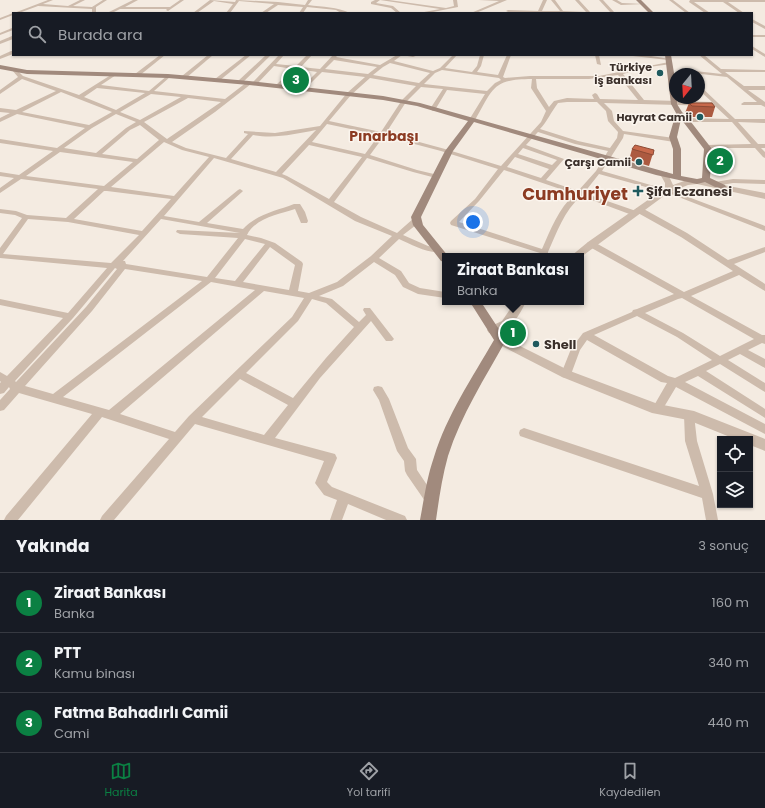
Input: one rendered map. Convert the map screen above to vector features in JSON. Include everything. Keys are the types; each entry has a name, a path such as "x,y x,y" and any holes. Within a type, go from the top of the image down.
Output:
{"main road":[{"path":"638,0 654,12"},
{"path":"641,2 651,12"},
{"path":"0,67 39,72 184,77 304,88 404,101 606,159 697,182 706,179 719,186"},
{"path":"674,104 679,113 707,147 709,153 706,179"},
{"path":"678,176 677,149 673,134 679,113"},
{"path":"442,255 418,225 417,213 450,152 472,120"},
{"path":"428,520 441,458 456,421 496,335 474,305"}],"street":[{"path":"20,11 51,0"},
{"path":"67,8 83,0"},
{"path":"37,5 67,8 93,8 105,0"},
{"path":"111,12 136,0"},
{"path":"165,12 182,0"},
{"path":"196,12 213,0 278,3 337,9 339,12"},
{"path":"264,12 282,0"},
{"path":"302,12 310,0"},
{"path":"398,12 392,7 372,3 379,0 444,8"},
{"path":"426,12 456,6 455,0"},
{"path":"481,0 506,0"},
{"path":"476,12 506,0"},
{"path":"508,11 539,12 545,0"},
{"path":"553,0 562,12"},
{"path":"578,0 588,12"},
{"path":"601,0 612,12"},
{"path":"614,0 621,4 641,2"},
{"path":"671,0 687,12"},
{"path":"688,0 765,1"},
{"path":"688,0 703,12"},
{"path":"688,0 706,12"},
{"path":"229,12 237,1"},
{"path":"723,1 740,12"},
{"path":"755,1 765,6"},
{"path":"93,8 95,12"},
{"path":"120,8 172,8"},
{"path":"20,11 26,12"},
{"path":"0,19 12,15"},
{"path":"0,24 12,19"},
{"path":"753,20 765,28"},
{"path":"753,23 765,23"},
{"path":"0,34 12,29"},
{"path":"0,34 12,38"},
{"path":"753,36 765,36"},
{"path":"0,43 12,38"},
{"path":"753,47 764,55"},
{"path":"0,58 12,52"},
{"path":"753,54 764,55"},
{"path":"138,75 162,56"},
{"path":"184,77 210,56"},
{"path":"217,80 248,56"},
{"path":"240,82 268,56"},
{"path":"68,220 102,188 105,189 137,161 252,83 281,56"},
{"path":"278,86 309,56"},
{"path":"304,88 334,56 381,66"},
{"path":"342,73 358,56"},
{"path":"278,174 308,143 349,94 381,66 399,56"},
{"path":"442,69 454,56"},
{"path":"473,74 479,66 482,56"},
{"path":"472,120 489,93 501,78 509,56"},
{"path":"597,56 599,64"},
{"path":"642,56 669,59"},
{"path":"702,56 764,104"},
{"path":"330,202 367,156 404,101 433,72 442,69 501,78 588,78 620,74 669,59"},
{"path":"390,62 433,72"},
{"path":"273,65 369,76 420,85 489,93"},
{"path":"14,70 21,77 62,90 140,122 165,141 184,149 278,174 358,219 426,248 438,250"},
{"path":"719,70 765,71"},
{"path":"80,97 114,74"},
{"path":"620,74 643,103"},
{"path":"705,74 727,76"},
{"path":"0,191 90,127 149,93 168,76"},
{"path":"0,92 21,77"},
{"path":"534,78 534,88 549,110"},
{"path":"722,81 735,82"},
{"path":"96,86 226,101"},
{"path":"433,109 446,88"},
{"path":"743,88 765,88"},
{"path":"0,120 62,90"},
{"path":"705,93 734,121 765,156"},
{"path":"595,94 609,111 611,121 621,132 674,140"},
{"path":"96,156 128,129 186,97"},
{"path":"541,253 454,223 477,200 498,173 543,123 549,110 556,102 600,101 669,104"},
{"path":"705,104 717,104"},
{"path":"744,104 764,104"},
{"path":"0,110 90,127"},
{"path":"686,120 765,121"},
{"path":"326,122 383,134 450,152 637,211 684,235 765,288"},
{"path":"227,160 249,133 264,136 280,136 320,127"},
{"path":"536,130 577,143 611,150"},
{"path":"544,253 562,213 570,202 598,172 620,138 621,132"},
{"path":"0,141 137,161"},
{"path":"308,143 367,156 436,176"},
{"path":"522,146 560,159 542,182"},
{"path":"707,147 765,146"},
{"path":"514,155 554,168"},
{"path":"0,390 4,379 73,312 117,265 125,254 213,156"},
{"path":"598,172 667,190 765,229"},
{"path":"0,174 175,198"},
{"path":"664,174 669,183 667,190"},
{"path":"719,186 733,181 765,182"},
{"path":"580,253 667,190 687,183 697,182 765,196"},
{"path":"201,224 240,191"},
{"path":"55,398 210,279 243,234 257,220 297,206 304,221"},
{"path":"0,211 16,213 26,217 68,220 144,234"},
{"path":"26,217 0,254 117,265 310,296 329,301 360,327"},
{"path":"159,217 201,224 243,234 270,244 292,261 299,264 293,293"},
{"path":"106,520 193,419 240,375 295,319 310,296 340,284 374,258 407,227 417,220"},
{"path":"180,232 243,234"},
{"path":"238,284 270,244"},
{"path":"591,244 764,339"},
{"path":"728,263 765,249"},
{"path":"374,258 398,273 406,285 418,291 442,295"},
{"path":"0,407 89,309 121,269 117,265"},
{"path":"566,374 576,349 586,335 636,312 676,296 685,295 740,271"},
{"path":"10,520 106,414 262,288"},
{"path":"0,302 73,312 89,309"},
{"path":"519,305 507,324 501,328 496,335 566,374 657,409 690,415 742,436"},
{"path":"636,312 680,335 765,388"},
{"path":"266,440 328,362 360,327 369,313 389,339"},
{"path":"586,335 665,379 676,382 765,429"},
{"path":"657,409 672,384 764,339"},
{"path":"740,350 765,364"},
{"path":"698,371 765,414"},
{"path":"240,375 294,403"},
{"path":"4,379 17,388 55,398 177,437"},
{"path":"378,390 384,399 403,451 410,459 411,471 432,501"},
{"path":"690,415 691,441 707,494 712,520"},
{"path":"193,419 280,445 331,458 321,483 328,491 401,520"},
{"path":"524,432 707,494"},
{"path":"753,440 765,445"},
{"path":"336,520 344,497"}],"building":[{"path":"712,103 715,107 692,106 690,104"},
{"path":"635,145 654,150 653,155 632,149"}],"place":[{"name":"Türkiye İş Bankası","path":"660,73"},
{"name":"Fatma Bahadırlı Camii","path":"296,80"},
{"name":"Hayrat Camii","path":"700,117"},
{"name":"PTT","path":"720,161"},
{"name":"Çarşı Camii","path":"639,162"},
{"name":"Şifa Eczanesi","path":"638,191"},
{"name":"Ziraat Bankası","path":"513,333"},
{"name":"Shell","path":"536,344"}],"district":[{"name":"Pınarbaşı","path":"384,136"},
{"name":"Cumhuriyet","path":"575,194"}]}
